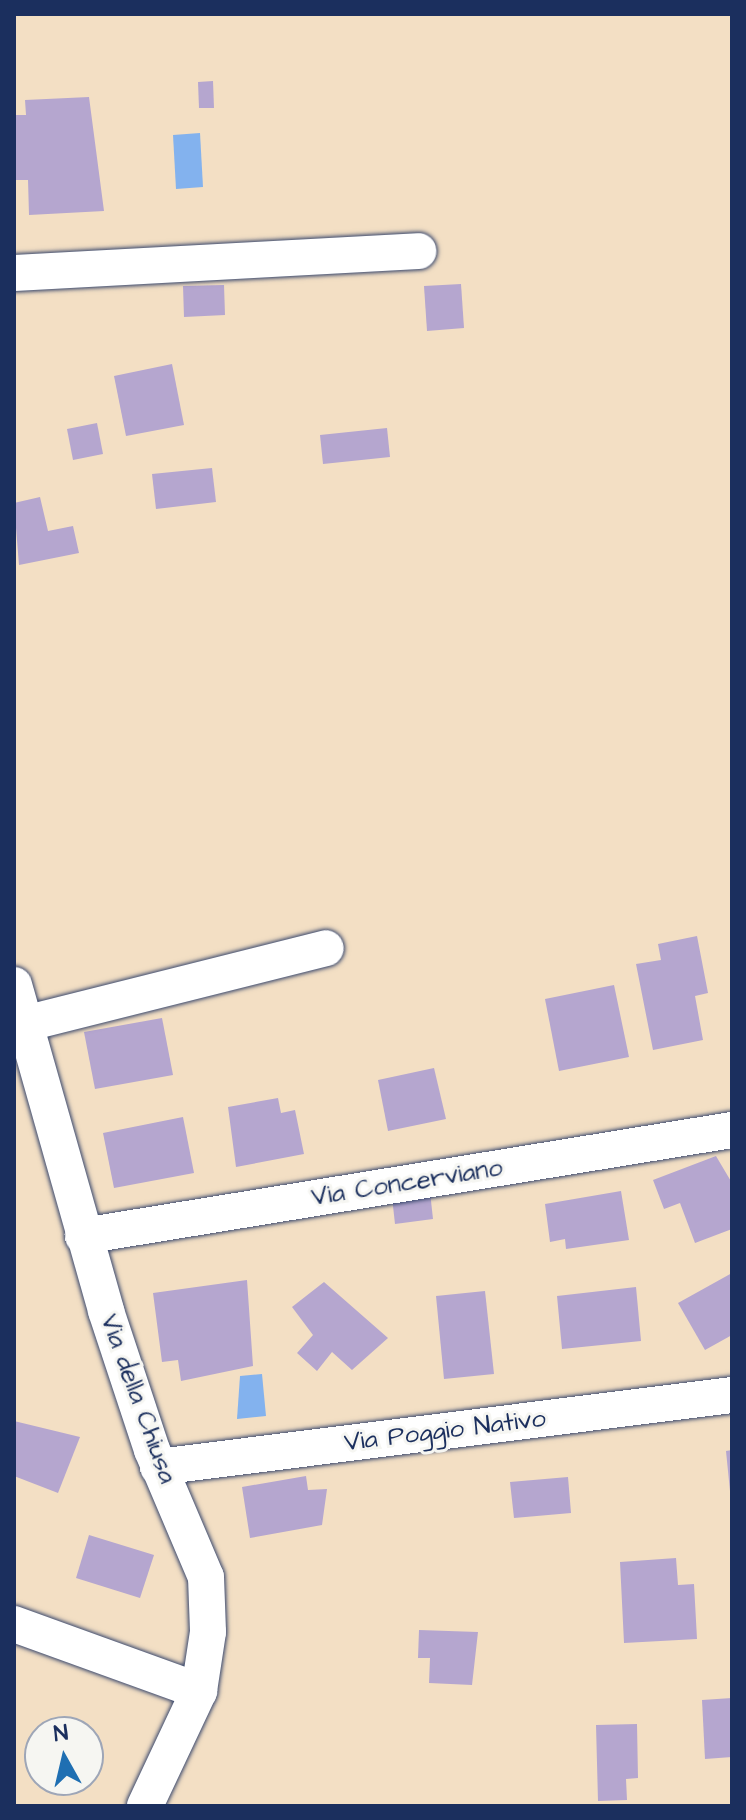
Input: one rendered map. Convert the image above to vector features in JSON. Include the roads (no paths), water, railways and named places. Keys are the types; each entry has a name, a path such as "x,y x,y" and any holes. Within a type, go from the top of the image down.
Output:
{"street":[{"path":"14,273 418,251"},
{"path":"24,1024 326,948"},
{"name":"Via della Chiusa","path":"14,985 83,1236 158,1467 206,1577 208,1632 199,1691 145,1806"},
{"name":"Via Concerviano","path":"83,1236 732,1130"},
{"name":"Via Poggio Nativo","path":"158,1467 732,1395"},
{"path":"14,1624 199,1691"}],"water":[{"path":"200,133 203,187 176,189 173,135"},
{"path":"262,1374 266,1416 237,1419 240,1376"}]}
